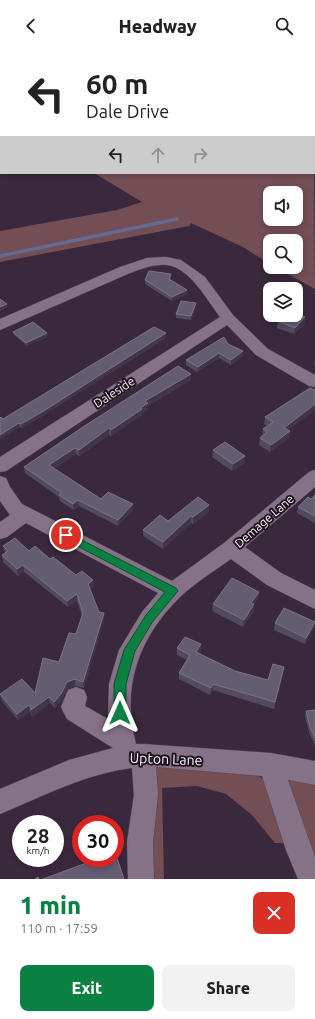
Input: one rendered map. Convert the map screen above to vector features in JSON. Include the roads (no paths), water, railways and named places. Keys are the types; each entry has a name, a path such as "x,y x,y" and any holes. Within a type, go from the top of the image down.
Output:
{"street":[{"path":"0,325 125,270 147,262 166,261 176,263 185,268 200,280 228,318 262,352 315,382"},
{"name":"Daleside","path":"0,466 228,318"},
{"name":"Demage Lane","path":"315,477 231,548 274,579 315,600"},
{"path":"0,483 1,488 15,508 173,591"},
{"path":"0,532 26,514"},
{"path":"141,879 140,842 146,795 131,751 120,728 120,684 130,650 149,618 173,591 231,548"},
{"path":"76,697 73,707 75,712 131,751"},
{"name":"Upton Lane","path":"0,802 38,783 131,751 271,765 315,773"},
{"path":"271,765 299,850 311,879"}],"waterway":[{"path":"0,256 177,219"}]}
